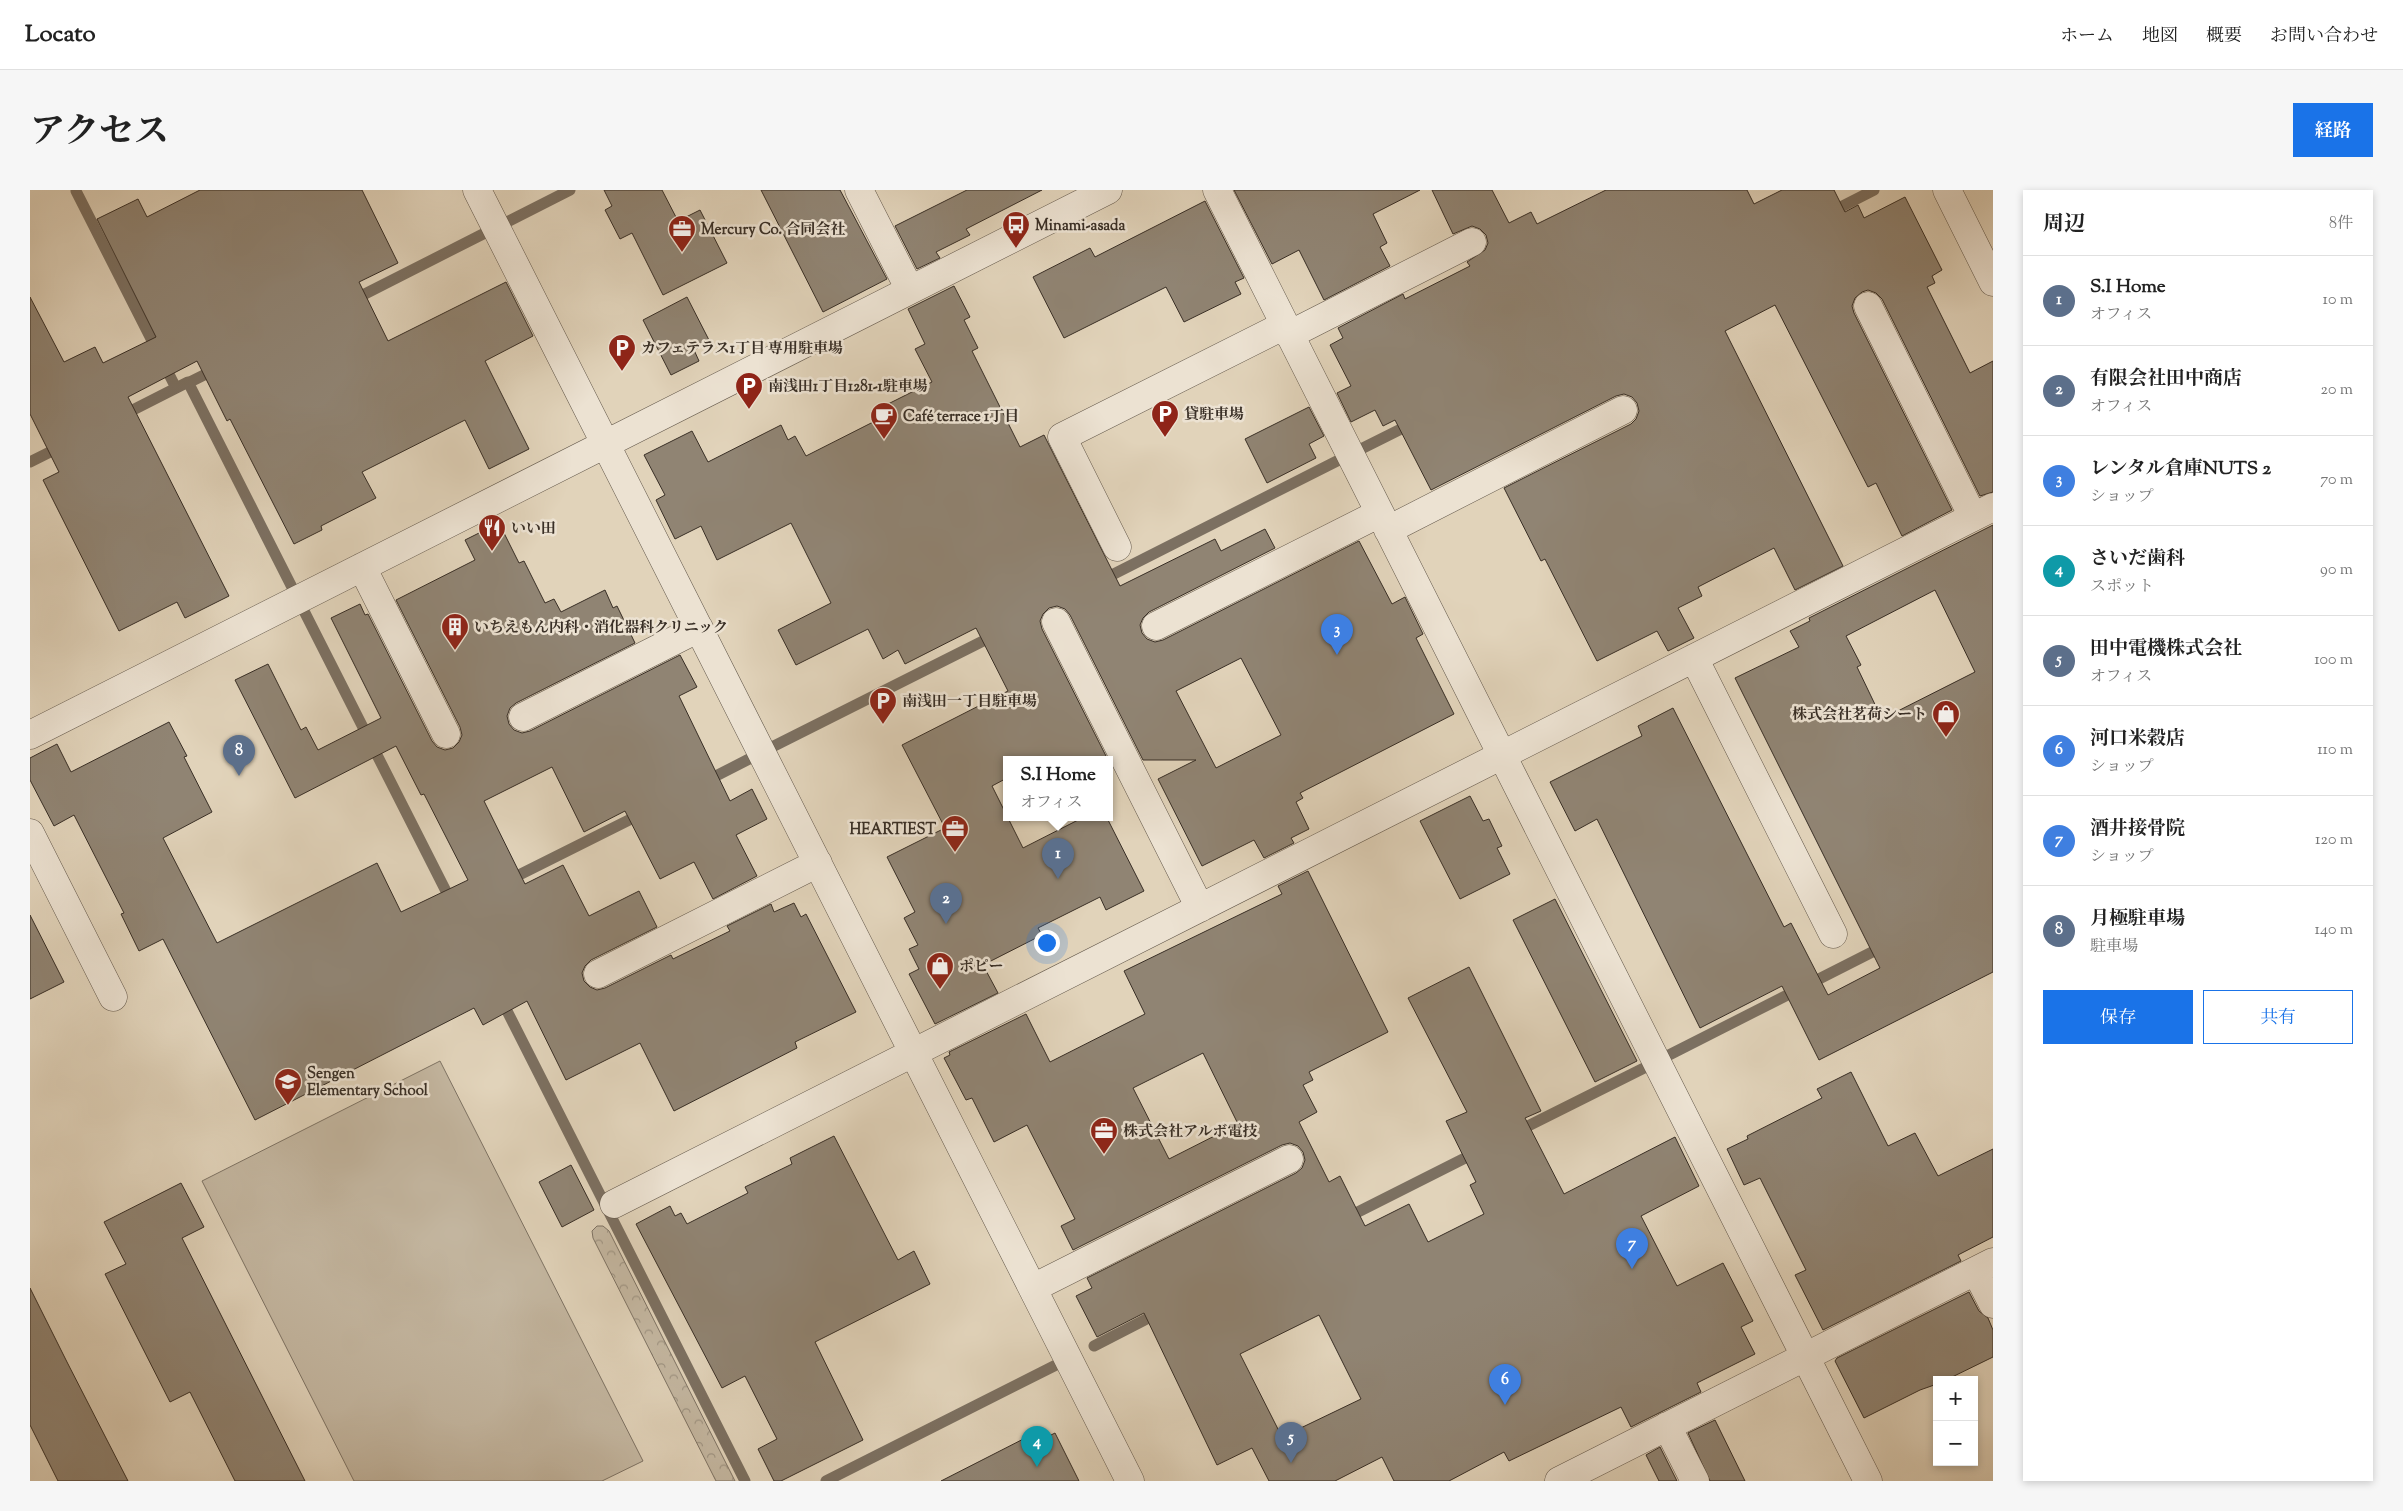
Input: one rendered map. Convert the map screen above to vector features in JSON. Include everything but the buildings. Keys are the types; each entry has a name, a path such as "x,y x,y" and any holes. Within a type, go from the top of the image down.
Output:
{"street":[{"path":"477,190 1130,1481"},
{"path":"859,190 910,290"},
{"path":"30,735 1108,190"},
{"path":"1217,190 1868,1481"},
{"path":"1947,190 1993,282"},
{"path":"1117,547 1062,437 1472,242"},
{"path":"614,1204 1983,512 1868,306"},
{"path":"1156,626 1623,410"},
{"path":"362,568 446,734"},
{"path":"1056,622 1200,908"},
{"path":"523,717 699,628"},
{"path":"1694,658 1833,934"},
{"path":"30,833 113,997"},
{"path":"598,974 818,863"},
{"path":"1032,1288 1289,1158"},
{"path":"1559,1481 1985,1267 1993,1304"},
{"path":"1667,1426 1695,1481"}],"green space":[{"path":"440,1061 643,1461 602,1481 354,1481 202,1181"},
{"path":"597,1226 603,1226 609,1231 735,1481 716,1481 593,1238 592,1231"}],"waterway":[{"path":"509,221 570,190"},
{"path":"1829,213 1874,190"},
{"path":"76,191 176,388"},
{"path":"353,300 483,234"},
{"path":"188,383 216,369"},
{"path":"121,416 188,382 453,905"},
{"path":"1363,448 1413,423"},
{"path":"30,462 62,446"},
{"path":"1100,581 1337,461"},
{"path":"774,746 995,635"},
{"path":"704,782 751,758"},
{"path":"507,881 643,813"},
{"path":"1669,1055 1884,946"},
{"path":"501,999 745,1481"},
{"path":"1516,1132 1644,1068"},
{"path":"1346,1218 1477,1152"},
{"path":"1094,1346 1160,1312"},
{"path":"826,1481 1058,1364"}],"place":[{"name":"Minami-asada","path":"1016,249"},
{"name":"Mercury Co. 合同会社","path":"682,253"},
{"name":"カフェテラス1丁目 専用駐車場","path":"622,372"},
{"name":"南浅田1丁目1281-1駐車場","path":"749,410"},
{"name":"貸駐車場","path":"1165,438"},
{"name":"Café terrace 1丁目","path":"884,440"},
{"name":"いい田","path":"492,552"},
{"name":"いちえもん内科・消化器科クリニック","path":"455,651"},
{"name":"レンタル倉庫NUTS 2","path":"1337,655"},
{"name":"南浅田一丁目駐車場","path":"883,725"},
{"name":"株式会社茗荷シート","path":"1946,738"},
{"name":"月極駐車場","path":"239,776"},
{"name":"HEARTIEST","path":"955,853"},
{"name":"S.I Home","path":"1058,879"},
{"name":"有限会社田中商店","path":"946,924"},
{"name":"ポピー","path":"940,990"},
{"name":"Sengen Elementary School","path":"288,1106"},
{"name":"株式会社アルボ電技","path":"1104,1155"},
{"name":"酒井接骨院","path":"1632,1269"},
{"name":"河口米穀店","path":"1505,1405"},
{"name":"田中電機株式会社","path":"1291,1463"},
{"name":"さいだ歯科","path":"1037,1467"}]}
